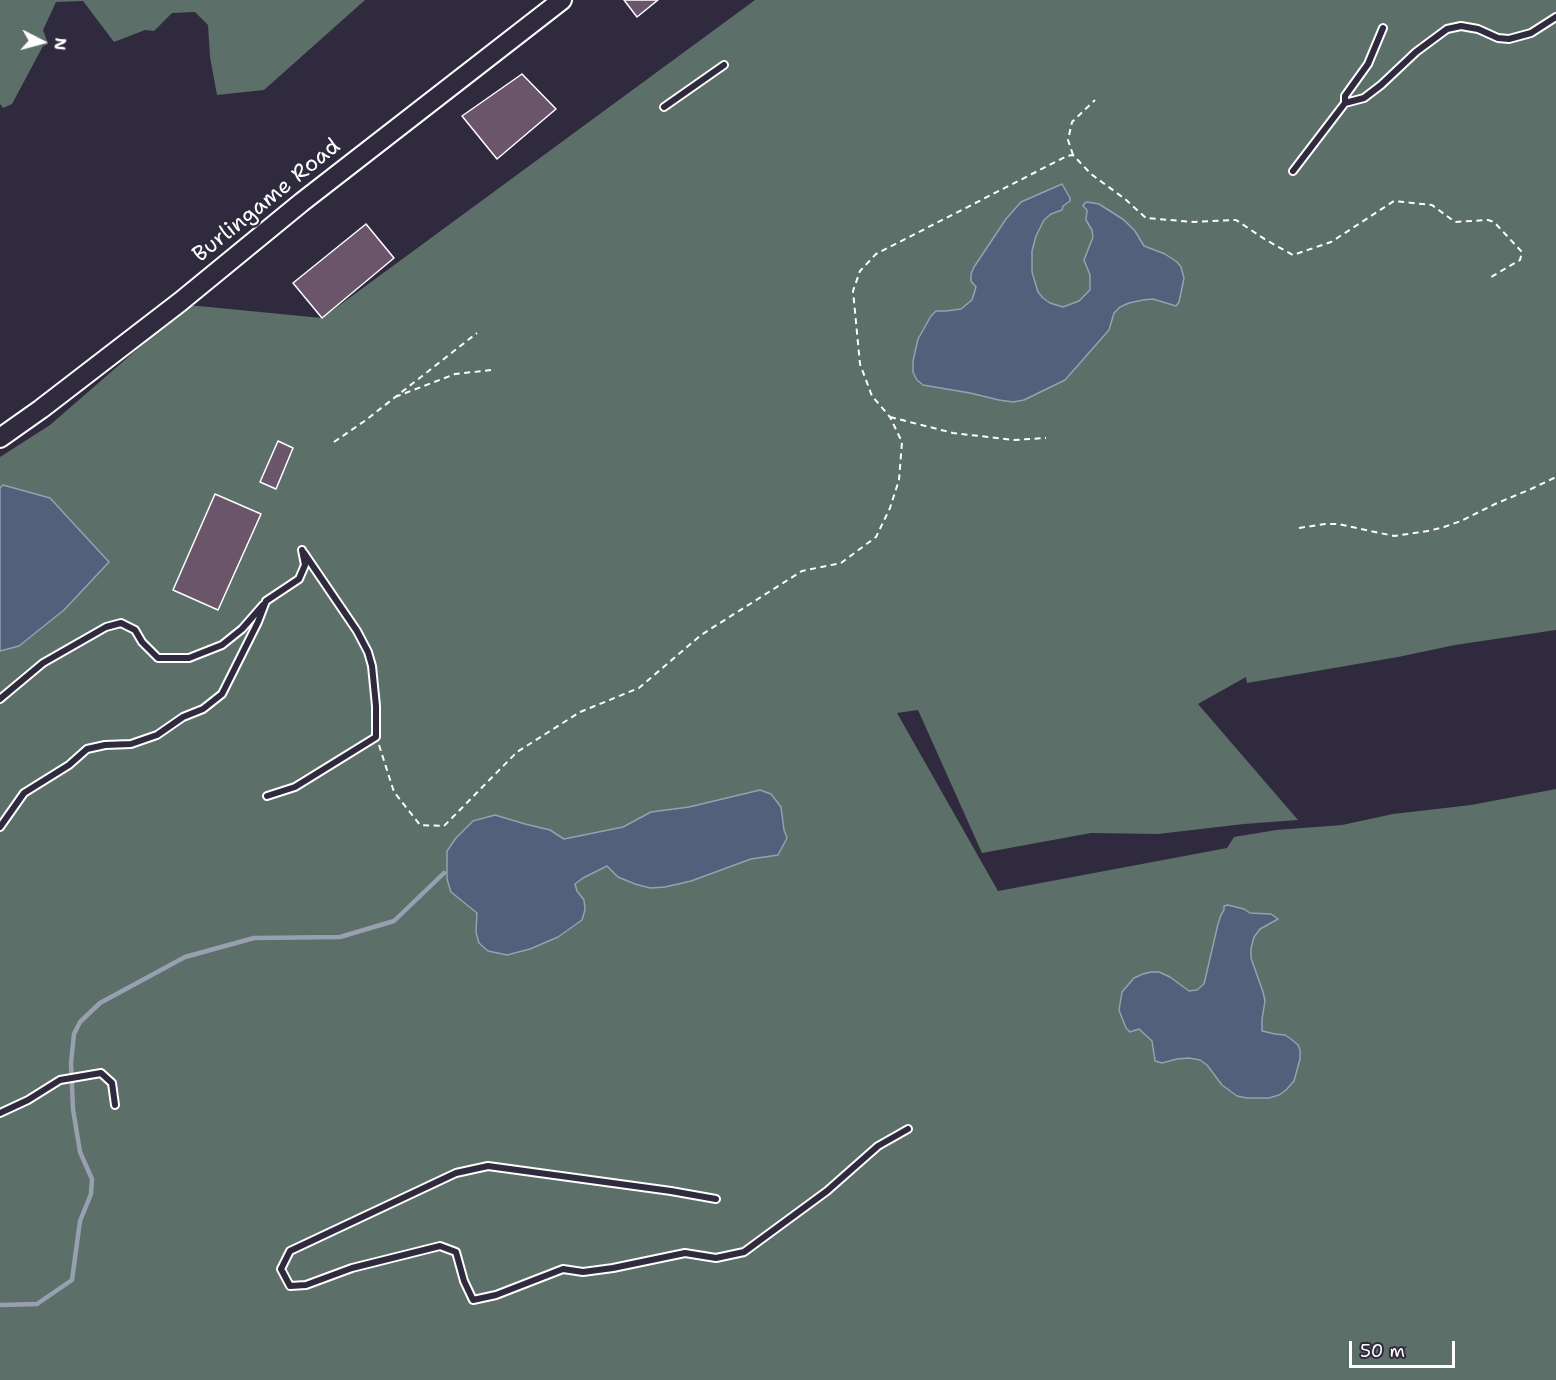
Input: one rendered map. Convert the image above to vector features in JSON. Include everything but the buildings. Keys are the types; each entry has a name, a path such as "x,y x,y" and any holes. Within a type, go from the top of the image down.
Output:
{"street":[{"name":"Burlingame Road","path":"0,438 168,311 311,195 562,0"}],"lane":[{"path":"1345,103 1364,98 1416,52 1447,29 1461,26 1478,29 1498,38 1509,39 1531,33 1556,17"},
{"path":"1293,171 1345,103 1345,96 1368,64 1383,28"},
{"path":"664,107 724,65"},
{"path":"0,699 43,663 106,627 121,623 135,630 142,642 158,658 189,658 222,645 242,629 266,601 299,579 305,565 302,550 357,631 368,652 372,666 376,706 376,737 295,788 267,796"},
{"path":"0,827 24,793 69,765 87,750 105,745 131,744 157,735 183,717 202,709 222,694 266,601"},
{"path":"0,1113 28,1100 60,1080 101,1073 112,1083 115,1105"},
{"path":"716,1199 488,1166 456,1173 290,1251 281,1269 290,1286 306,1285 352,1268 440,1246 456,1252 464,1281 473,1300 496,1295 563,1269 583,1272 685,1253 716,1258 744,1252 827,1191 878,1146 908,1129"}],"path":[{"path":"1095,100 1072,122 1068,140 1072,155 1091,174 1146,218 1194,222 1236,220 1293,255 1331,242 1394,201 1431,205 1455,222 1488,220 1494,222 1522,252 1520,260 1491,277"},
{"path":"376,737 394,792 420,825 444,826 517,752 580,712 639,688 701,635 802,572 842,563 876,537 890,508 898,480 902,442 890,417 872,396 860,364 854,291 860,271 876,254 1072,155"},
{"path":"334,442 429,372 477,333"},
{"path":"391,399 455,374 492,370"},
{"path":"890,417 953,433 1014,440 1046,438"},
{"path":"1299,528 1338,524 1394,536 1409,535 1461,521 1556,477"}],"green space":[{"path":"0,0 365,0 264,90 217,95 210,57 208,25 195,12 172,13 154,31 145,30 114,42 83,1 56,2 43,30 48,44 43,46 12,104 3,108 0,104"},
{"path":"755,0 1556,0 1556,630 1455,645 1247,683 1246,677 1198,704 1298,820 1158,834 1091,833 982,853 918,710 897,713 998,891 1227,848 1234,837 1276,830 1342,825 1393,814 1471,805 1556,789 1556,1380 0,1380 0,457 50,425 188,305 322,318"}],"water":[{"path":"1062,184 1070,201 1063,206 1062,210 1051,214 1044,220 1032,251 1032,272 1038,292 1043,298 1063,307 1079,301 1090,290 1090,275 1084,260 1093,237 1086,220 1087,210 1083,206 1087,202 1099,204 1124,220 1135,231 1144,246 1165,254 1177,262 1184,278 1179,302 1176,306 1153,299 1120,307 1114,313 1109,330 1065,380 1024,400 1013,402 999,400 923,385 913,372 913,361 918,339 931,316 936,311 961,309 972,300 976,287 971,281 971,274 1006,219 1021,202"},
{"path":"3,485 50,498 109,562 64,610 19,646 0,651 0,488"},
{"path":"760,790 771,794 781,807 787,838 778,855 751,859 691,881 650,888 618,877 607,866 575,884 584,900 585,910 582,920 558,937 530,949 507,955 488,951 479,943 476,932 477,913 451,892 447,879 447,851 473,821 495,815 550,830 564,839 623,827 651,812 689,807"},
{"path":"1228,905 1250,913 1271,914 1278,919 1260,929 1254,937 1251,948 1251,958 1265,1001 1262,1031 1285,1035 1291,1039 1298,1045 1300,1059 1294,1081 1279,1095 1269,1098 1237,1096 1222,1085 1207,1065 1200,1060 1189,1058 1162,1063 1155,1061 1152,1041 1139,1029 1130,1032 1119,1010 1122,992 1134,978 1143,974 1159,972 1189,991 1197,990 1204,984 1218,924 1224,906"}],"waterway":[{"path":"0,1305 37,1304 72,1280 80,1221 91,1194 92,1179 80,1152 73,1109 71,1063 74,1034 80,1022 100,1003 185,957 254,938 340,937 394,921 444,873"}]}
